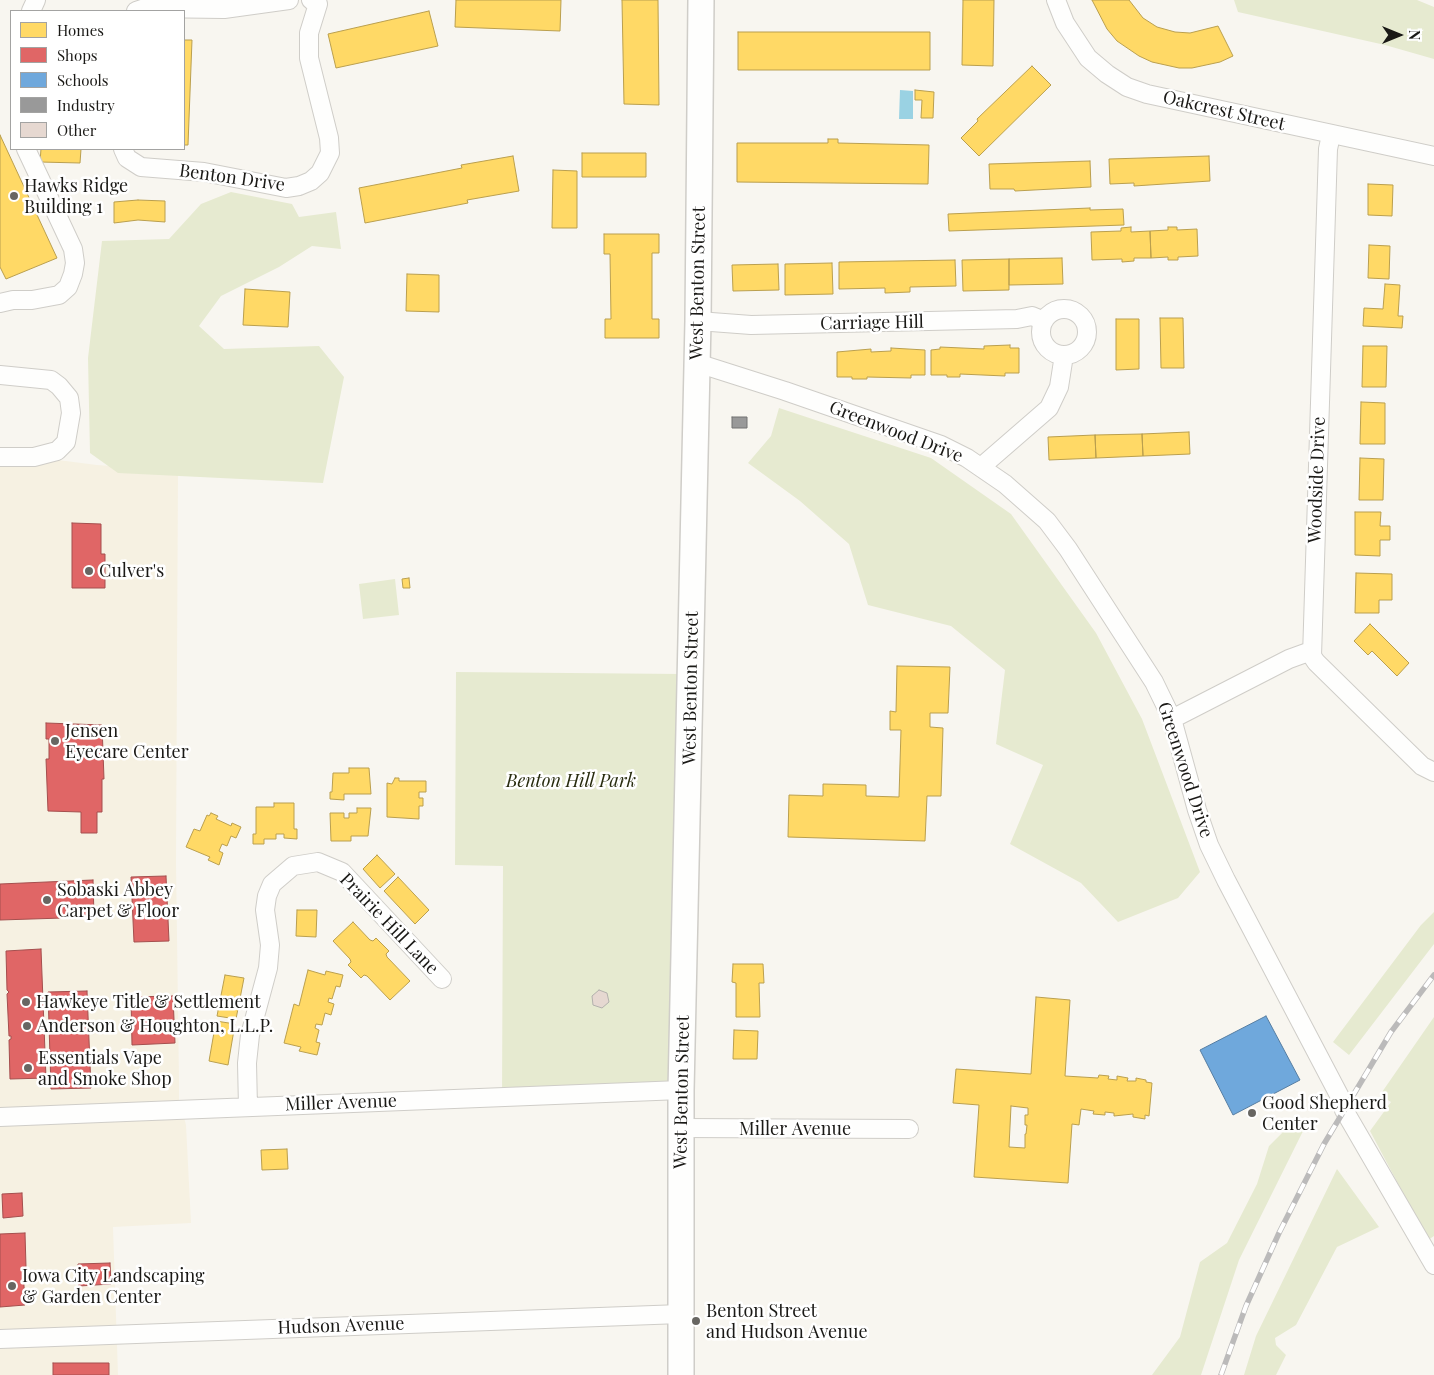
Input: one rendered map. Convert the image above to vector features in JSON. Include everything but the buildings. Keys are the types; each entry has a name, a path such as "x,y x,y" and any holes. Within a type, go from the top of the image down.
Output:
{"street":[{"path":"139,10 145,8 224,8 289,0"},
{"name":"West Benton Street","path":"681,1375 681,1090 698,321 701,0"},
{"name":"Oakcrest Street","path":"1056,0 1065,23 1088,58 1107,74 1128,87 1147,94 1434,156"},
{"name":"Benton Drive","path":"123,150 127,158 141,167 204,172 286,188 299,186 311,180 320,173 330,153 330,138 309,58 309,33 317,1"},
{"name":"Woodside Drive","path":"1311,651 1328,149 1331,135"},
{"path":"0,303 59,295 68,287 75,263 73,249 26,150"},
{"path":"1064,309 1076,312 1082,317 1088,332 1086,340 1076,352 1064,355 1055,354 1044,343 1041,330 1044,321 1056,310 1064,309"},
{"name":"Carriage Hill","path":"698,321 750,325 1017,319 1032,316 1044,321"},
{"path":"982,467 1049,408 1059,387 1064,355"},
{"name":"Greenwood Drive","path":"697,363 924,439 967,458 1005,484 1047,521 1068,549 1154,682 1172,720 1197,810 1209,845 1340,1097 1344,1110 1434,1265"},
{"path":"0,375 51,380 59,386 68,398 71,413 66,442 58,451 34,457 0,457"},
{"path":"1172,720 1289,659 1311,651 1316,662 1422,766 1434,772"},
{"name":"Prairie Hill Lane","path":"248,1107 247,1063 250,1035 268,968 270,945 265,910 267,896 272,884 293,866 318,862 342,872 442,979"},
{"name":"Miller Avenue","path":"0,1117 681,1090"},
{"name":"Miller Avenue","path":"681,1128 909,1129"},
{"name":"Hudson Avenue","path":"0,1339 681,1314"}],"shaded area":[{"path":"0,457 34,457 97,465 178,471 176,863 179,1100 186,1125 191,1223 113,1227 118,1375 0,1375"}],"green space":[{"path":"1234,0 1417,0 1434,7 1434,59 1385,45 1238,12"},
{"path":"231,192 292,204 299,217 336,212 341,249 312,246 279,267 221,296 199,326 224,349 319,346 344,377 323,483 118,473 90,453 88,358 102,241 169,239 201,204"},
{"path":"779,408 931,458 1011,514 1096,633 1142,719 1200,872 1178,898 1118,922 1081,883 1010,844 1043,765 996,744 1005,670 951,626 868,605 849,544 800,501 748,463 771,436"},
{"path":"395,579 399,615 363,619 359,584"},
{"name":"Benton Hill Park","path":"456,672 682,674 672,1092 502,1098 503,866 455,865"},
{"path":"1434,912 1434,944 1349,1055 1333,1042 1421,925"},
{"path":"1434,1017 1434,1236 1428,1240 1370,1131 1391,1102 1380,1095"},
{"path":"1307,1123 1239,1260 1201,1375 1152,1375 1180,1337 1200,1262 1227,1243 1257,1184 1269,1146 1284,1131"},
{"path":"1337,1169 1379,1227 1337,1247 1296,1325 1275,1338 1276,1345 1286,1355 1276,1375 1244,1375 1256,1336"}],"water":[{"path":"900,90 913,91 913,119 899,119"}],"railway":[{"path":"1221,1375 1246,1306 1279,1233 1324,1144 1391,1032 1434,975"}],"place":[{"name":"Hawks Ridge Building 1","path":"14,196"},
{"name":"Culver's","path":"89,571"},
{"name":"Jensen Eyecare Center","path":"55,741"},
{"name":"Sobaski Abbey Carpet & Floor","path":"47,900"},
{"name":"Hawkeye Title & Settlement","path":"26,1002"},
{"name":"Anderson & Houghton, L.L.P.","path":"27,1026"},
{"name":"Essentials Vape and Smoke Shop","path":"28,1068"},
{"name":"Good Shepherd Center","path":"1252,1113"},
{"name":"Iowa City Landscaping & Garden Center","path":"12,1286"},
{"name":"Benton Street and Hudson Avenue","path":"696,1321"}]}
